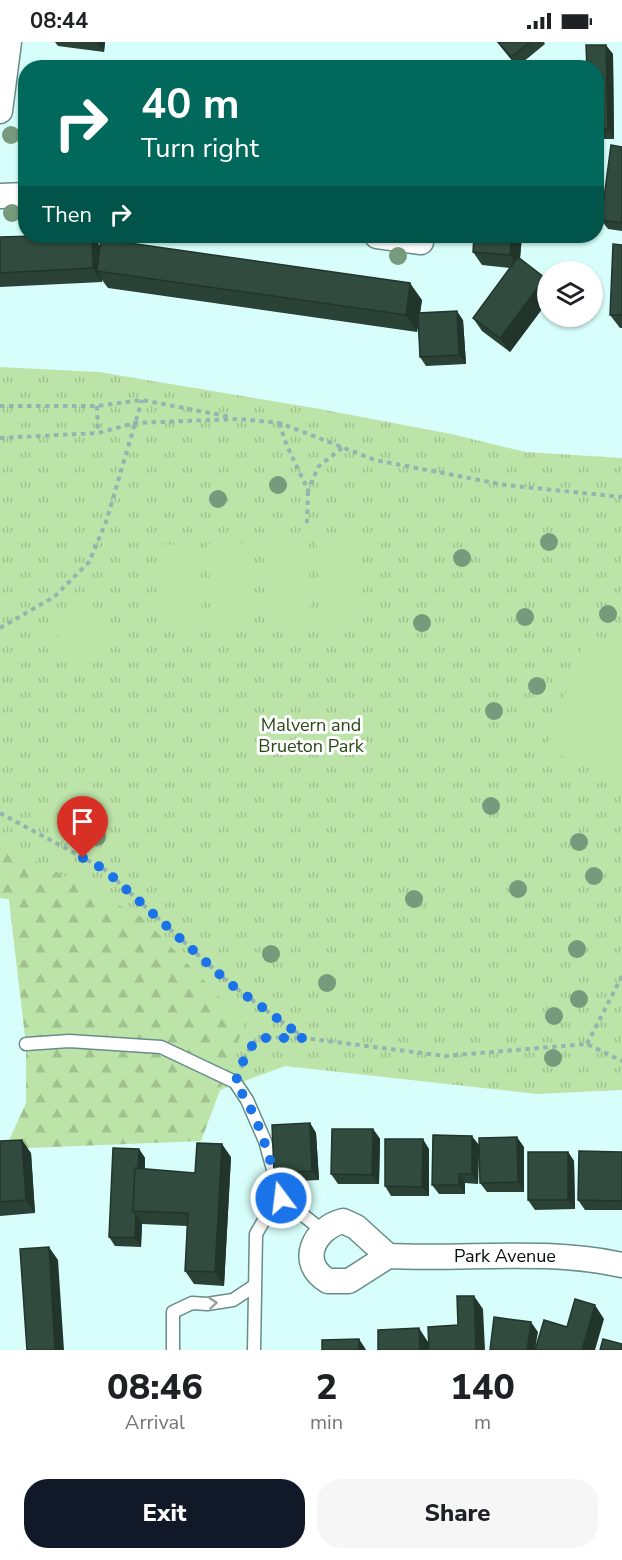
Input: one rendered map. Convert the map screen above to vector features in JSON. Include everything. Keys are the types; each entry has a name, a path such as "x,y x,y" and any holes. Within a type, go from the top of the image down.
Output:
{"street":[{"path":"0,111 9,42"},
{"path":"0,192 18,194"},
{"path":"343,1221 349,1223 388,1256 349,1281 328,1281 322,1277 311,1260 311,1249 322,1230 343,1221"},
{"name":"Park Avenue","path":"388,1256 513,1254 594,1259 622,1264"}],"lane":[{"path":"26,1044 69,1041 161,1047 235,1083 247,1100 265,1141 281,1198 322,1230"},
{"path":"254,1350 256,1234 275,1201 281,1198"},
{"path":"173,1350 173,1312 192,1303 207,1304 233,1300 254,1286"}],"path":[{"path":"0,628 54,597 89,562 106,522 142,400"},
{"path":"0,406 98,406 142,400 238,419 280,423 375,460 505,485 622,497"},
{"path":"98,406 98,434"},
{"path":"0,438 98,434 135,423 238,419"},
{"path":"280,423 284,445 297,465 308,491"},
{"path":"307,523 308,491 318,467 344,447"},
{"path":"0,813 104,869 229,983 304,1038"},
{"path":"587,1044 622,976"},
{"path":"235,1083 246,1054 258,1038 304,1038 445,1056 587,1044 622,1061"}],"green space":[{"name":"Malvern and Brueton Park","path":"0,367 99,372 320,409 451,434 526,452 622,458 622,1090 537,1094 285,1066 220,1090 26,1103 26,1043 9,899 0,898"},
{"path":"356,540 359,622 319,623 317,541"},
{"path":"308,541 311,623 271,624 269,542"},
{"path":"248,543 251,625 211,627 208,544"},
{"path":"200,544 202,626 163,627 160,545"},
{"path":"89,598 112,640 73,662 49,621"},
{"path":"587,633 622,646 622,777 545,750"},
{"path":"0,842 143,918 245,1023 201,1141 5,1149 26,1103 26,1044 9,899 0,898"}],"building":[{"path":"498,42 530,42 511,57"},
{"path":"586,45 606,45 608,129 604,129 604,60 587,60"},
{"path":"611,145 622,147 622,223 604,220 604,198"},
{"path":"18,236 18,243 92,243 93,268 0,273 0,237"},
{"path":"100,243 129,243 410,283 406,315 97,271"},
{"path":"474,243 511,243 510,255 473,252"},
{"path":"613,244 622,245 622,315 610,315"},
{"path":"518,257 537,272 537,289 500,338 473,318"},
{"path":"457,311 459,355 420,357 418,313"},
{"path":"310,1123 312,1171 274,1173 272,1125"},
{"path":"332,1129 373,1129 372,1175 331,1174"},
{"path":"433,1135 472,1136 472,1174 459,1174 459,1185 432,1185"},
{"path":"517,1137 518,1182 480,1183 479,1138"},
{"path":"385,1139 423,1139 422,1187 385,1186"},
{"path":"22,1140 26,1200 0,1202 0,1141"},
{"path":"197,1143 222,1144 215,1272 185,1271 188,1213 133,1211 135,1168 195,1173"},
{"path":"113,1148 139,1149 138,1168 135,1168 133,1211 136,1214 135,1238 109,1237"},
{"path":"579,1151 622,1152 622,1201 578,1200"},
{"path":"528,1152 568,1152 568,1200 528,1200"},
{"path":"49,1247 55,1350 27,1350 20,1249"},
{"path":"457,1296 474,1296 476,1350 429,1350 428,1327 458,1325"},
{"path":"575,1299 595,1305 582,1350 535,1350 544,1320 567,1327"},
{"path":"494,1317 531,1322 527,1350 490,1350"},
{"path":"419,1328 420,1350 378,1350 378,1330"},
{"path":"359,1339 359,1350 322,1350 322,1340"},
{"path":"603,1339 622,1344 622,1350 600,1350"}],"route":[{"path":"83,858 104,869 229,983 304,1038 258,1038 246,1054 235,1083 247,1100 265,1141 281,1198"}]}
